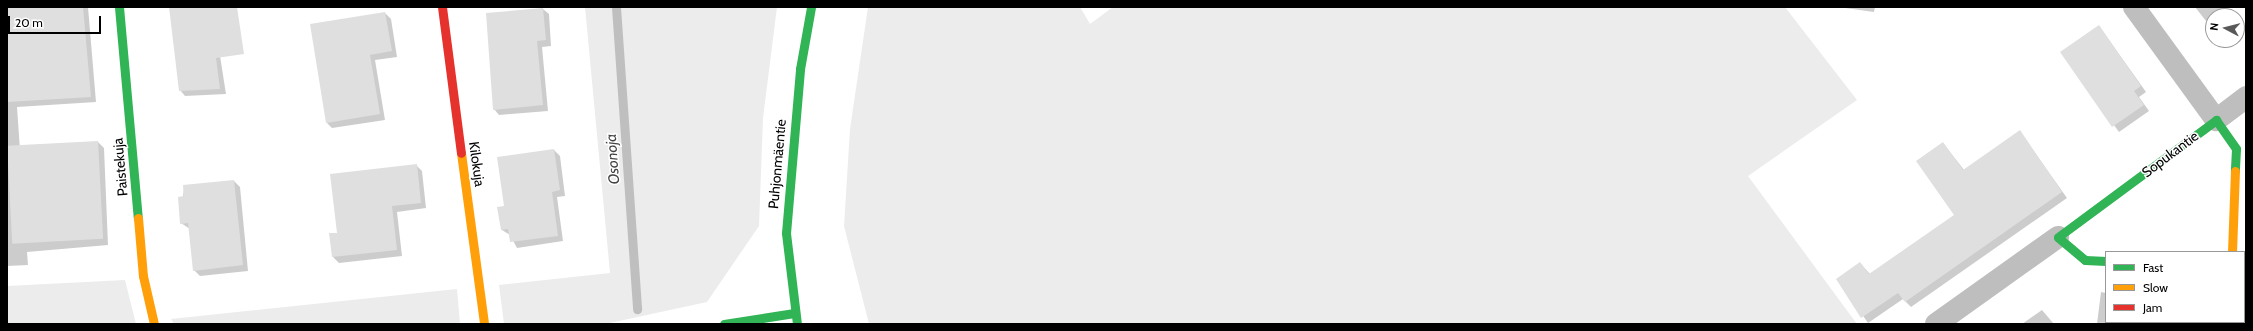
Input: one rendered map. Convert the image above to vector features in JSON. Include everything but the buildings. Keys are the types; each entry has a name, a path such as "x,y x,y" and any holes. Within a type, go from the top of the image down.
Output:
{"street":[{"name":"Paistekuja","path":"119,7 143,276 154,324"},
{"name":"Kilokuja","path":"442,7 484,324"},
{"name":"Puhjonmäentie","path":"797,324 794,313 786,233 800,69 811,7"},
{"path":"2134,7 2236,149 2232,251"},
{"path":"2216,120 2246,96"},
{"name":"Sopukantie","path":"2058,237 2216,120"},
{"path":"1936,324 2058,237 2086,260 2105,262"},
{"path":"724,324 794,313"}],"shaded area":[{"path":"585,7 777,7 763,118 759,226 707,302 605,324 504,324 499,285 610,273"},
{"path":"868,7 1080,7 1090,24 1113,7 1785,7 1857,100 1748,176 1857,324 869,324 844,226 850,129"},
{"path":"125,280 136,324 7,324 7,286"},
{"path":"457,289 460,324 174,324 171,319"}],"waterway":[{"name":"Osonoja","path":"616,7 637,309"}],"traffic: fast":[{"path":"119,7 138,218"},
{"path":"797,324 786,233 800,69 811,7"},
{"path":"2105,261 2085,260 2058,237 2216,120 2236,149 2235,171"},
{"path":"724,324 794,313"}],"traffic: slow":[{"path":"461,153 484,324"},
{"path":"2232,251 2235,171"},
{"path":"138,218 143,276 154,324"}],"traffic: jam":[{"path":"442,7 461,153"}]}
